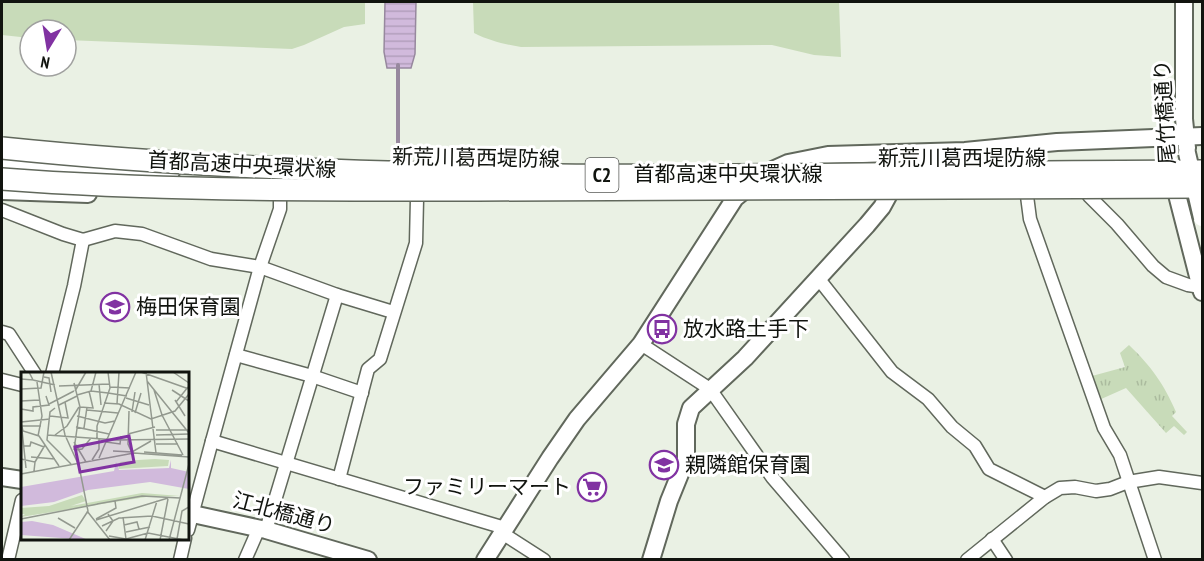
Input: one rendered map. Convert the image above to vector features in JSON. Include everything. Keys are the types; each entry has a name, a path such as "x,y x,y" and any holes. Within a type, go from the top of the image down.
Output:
{"highway":[{"name":"首都高速中央環状線","path":"2,148 246,167 417,174 683,175 1203,171"},
{"name":"首都高速中央環状線","path":"2,179 149,186 419,190 1203,187"}],"main road":[{"name":"尾竹橋通り","path":"1184,2 1186,145 1203,218"},
{"path":"485,560 577,419 641,344 735,198 766,173 788,164 828,155 965,151 1058,142 1186,145 1203,136"},
{"name":"新荒川葛西堤防線","path":"2,165 416,180 753,182 1203,179"},
{"path":"1173,180 1202,289"},
{"name":"新荒川葛西堤防線","path":"2,191 417,199 1203,196"},
{"path":"651,560 669,501 686,459 686,424 691,408 745,358 882,207 888,196"},
{"path":"2,477 21,480"},
{"name":"江北橋通り","path":"189,519 263,529 368,560"}],"street":[{"path":"1089,195 1166,278 1202,289"},
{"path":"1027,196 1030,219 1104,429 1120,455 1155,560"},
{"path":"189,519 260,267 280,209 280,198"},
{"path":"339,479 368,369 380,360 416,243 417,199"},
{"path":"2,210 83,240 115,231 142,234 212,259 260,267 337,295 393,312"},
{"path":"52,372 83,240"},
{"path":"818,278 892,372 928,399 952,427 975,446 989,469 1045,497"},
{"path":"245,560 263,529 287,464 337,295"},
{"path":"2,332 9,334 35,372"},
{"path":"641,344 710,389 772,477 843,560"},
{"path":"236,355 312,376 362,393"},
{"path":"2,380 21,385"},
{"path":"212,441 504,531 544,560"},
{"path":"967,560 1045,497 1060,488 1075,487 1096,491 1110,489 1128,482 1159,477 1203,483"},
{"path":"8,560 21,504"},
{"path":"992,539 1006,560"},
{"path":"180,560 185,540"}],"green space":[{"path":"2,2 365,2 365,24 344,27 292,49 78,40 78,18 18,18 18,37 2,35"},
{"path":"473,2 839,2 841,57 814,55 772,45 521,47 497,42 474,33"},
{"path":"1129,345 1162,384 1176,412 1172,416 1187,432 1184,435 1174,426 1166,433 1126,388 1099,400 1092,376 1125,367 1120,353"}],"shaded area":[{"path":"385,2 416,2 415,54 411,68 387,68 384,52"}],"waterway":[{"path":"398,65 398,157"}],"place":[{"name":"梅田保育園","path":"115,307"},
{"name":"放水路土手下","path":"662,329"},
{"name":"親隣館保育園","path":"664,465"},
{"name":"ファミリーマート","path":"592,487"}]}
